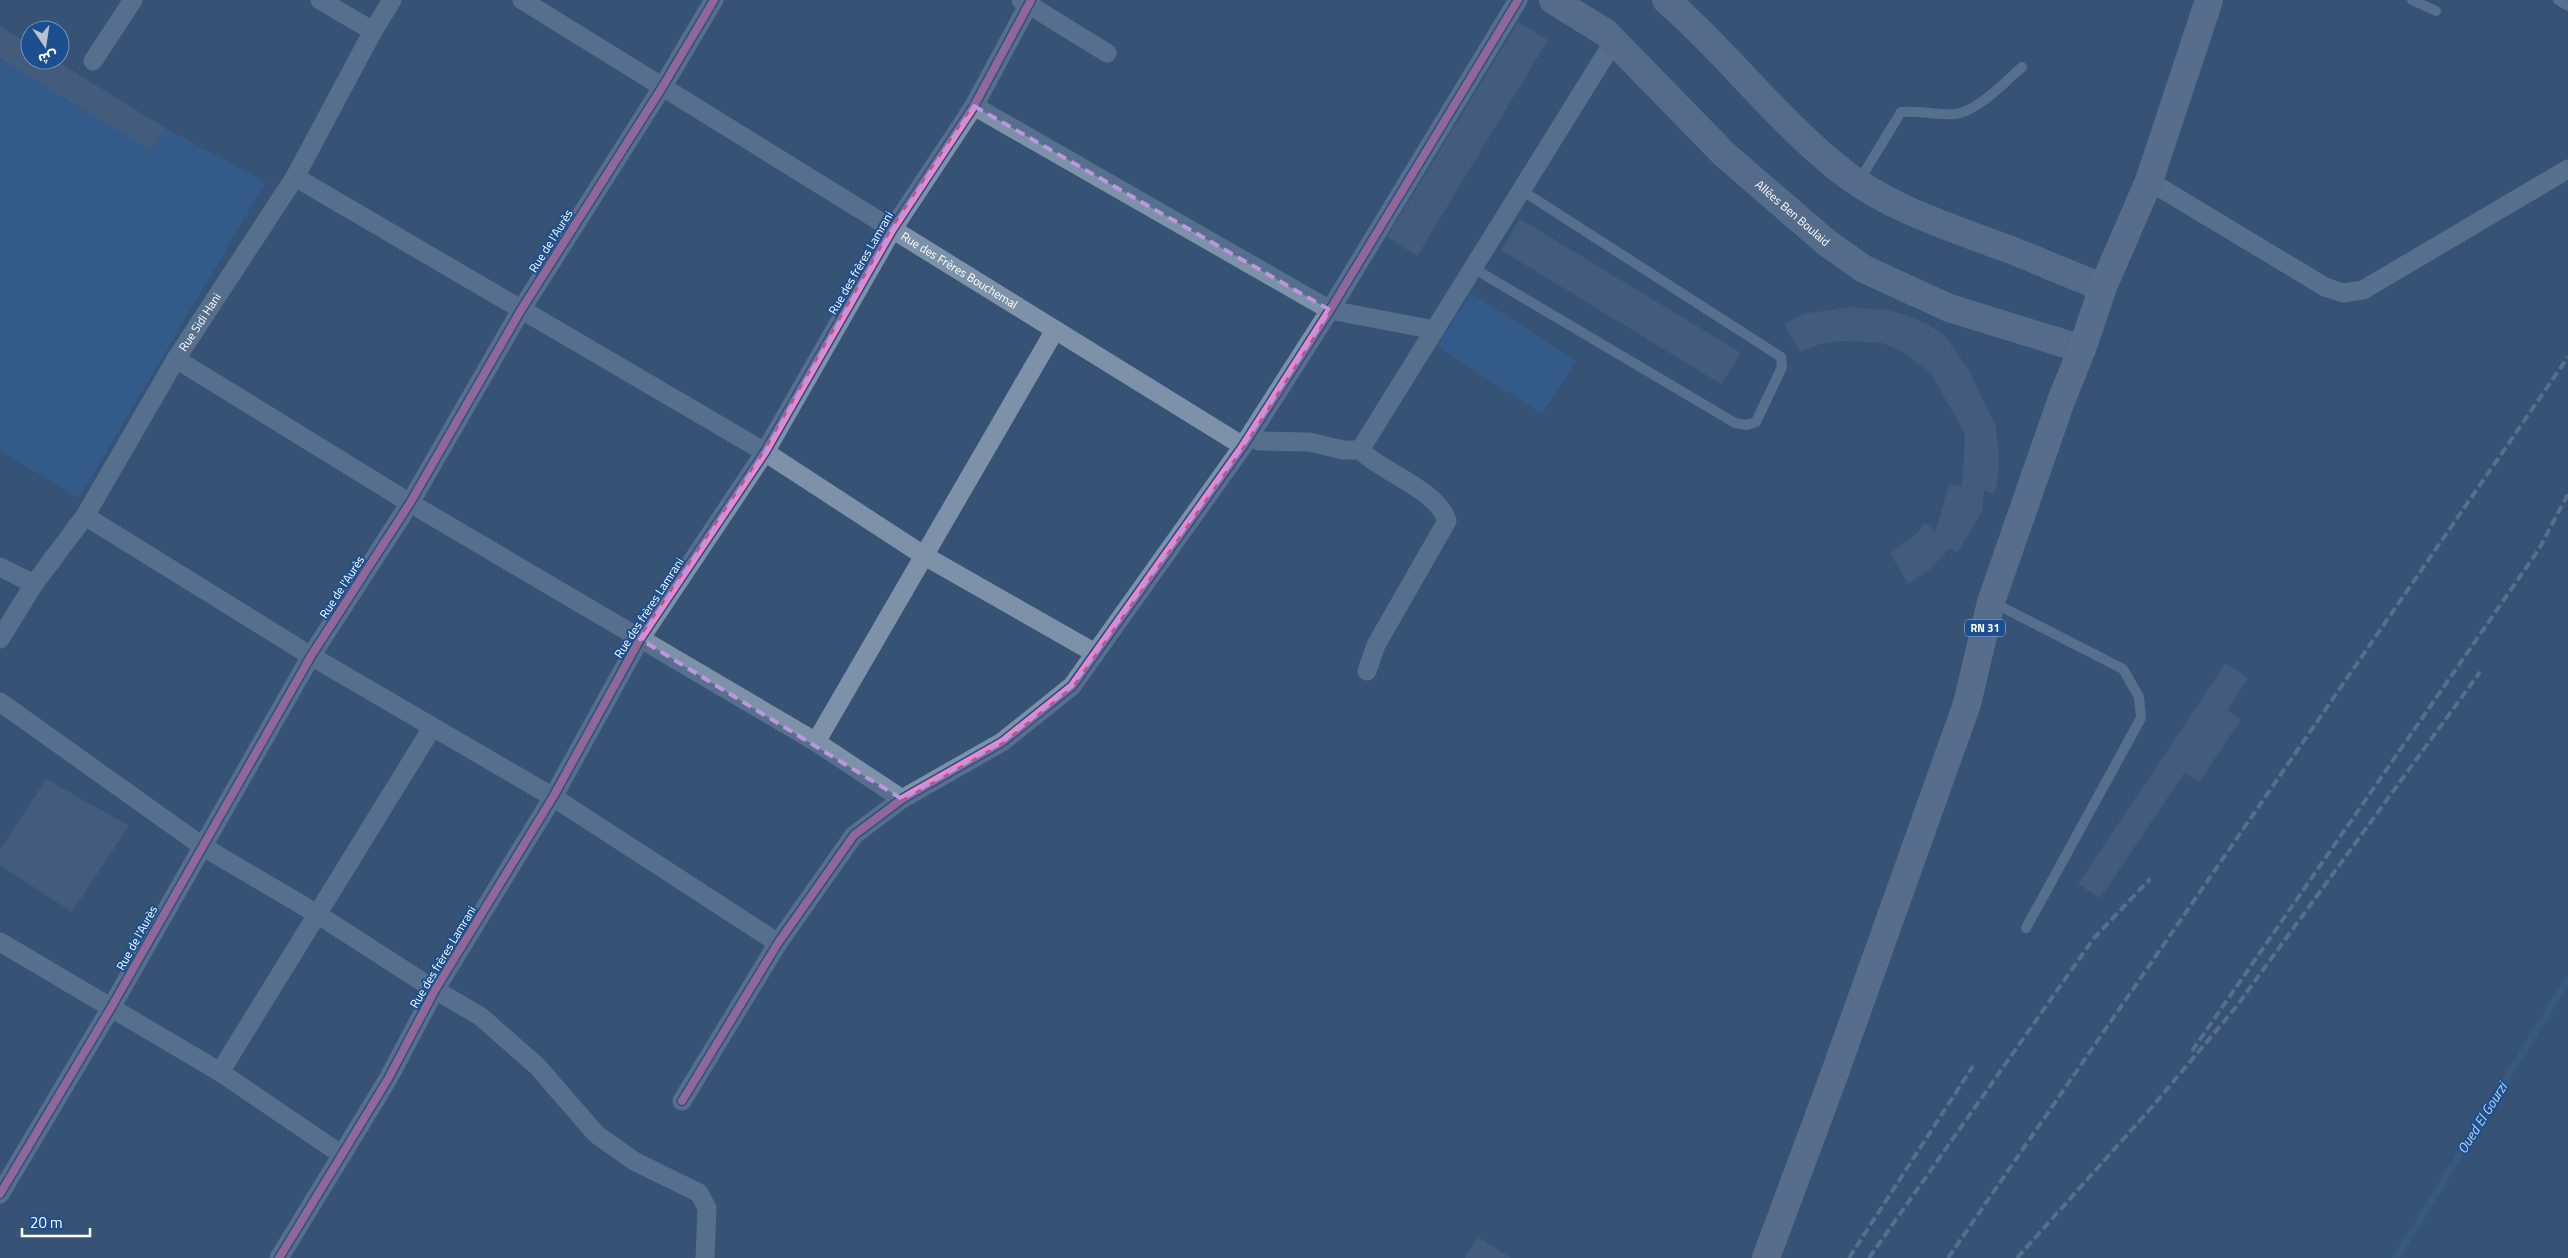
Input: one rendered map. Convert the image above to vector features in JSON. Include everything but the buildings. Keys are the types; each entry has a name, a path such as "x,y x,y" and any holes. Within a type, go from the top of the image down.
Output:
{"main road":[{"name":"Allées Ben Boulaid","path":"1553,0 1606,34 1724,154 1827,243 1864,269 1949,308 2082,349"},
{"path":"1666,0 1720,49 1778,114 1835,166 1886,201 1942,226 2103,287"},
{"name":"RN 31","path":"1766,1258 1837,1068 1967,704 1991,602 2061,401 2082,349 2103,287 2149,181 2209,0"}],"street":[{"path":"93,61 133,0"},
{"path":"320,0 373,32"},
{"name":"Rue Sidi Hani","path":"0,639 34,584 85,516 176,360 295,177 392,0"},
{"name":"Rue des Frères Bouchemal","path":"522,0 1055,330 1251,443"},
{"name":"Rue de l'Aurès","path":"2,1184 112,1006 312,656 410,503 521,310 663,86 714,0"},
{"path":"682,1101 778,943 854,836 902,799 1002,742 1072,686 1094,653 1251,443 1518,0"},
{"path":"1027,2 1107,53"},
{"name":"Rue des frères Lamrani","path":"278,1258 388,1079 435,990 553,797 640,640 765,452 892,230 974,106 1027,2"},
{"path":"1360,450 1614,41"},
{"path":"974,106 1330,310 1435,330"},
{"path":"2149,181 2325,287 2349,293 2363,290 2568,170"},
{"path":"295,177 765,452 923,555 1094,653"},
{"path":"816,742 1055,330"},
{"path":"176,360 410,503 816,742 902,799"},
{"path":"1251,443 1309,442 1344,450 1360,450 1372,461 1434,500 1444,510 1447,521 1376,645 1367,671"},
{"path":"85,516 312,656 432,728 553,797 778,943"},
{"path":"0,567 34,584"},
{"path":"0,702 202,846 480,1016 530,1060 596,1134 634,1161 699,1192 707,1208 705,1258"},
{"path":"220,1072 432,728"},
{"path":"0,942 112,1006 220,1072 342,1155"}],"lane":[{"path":"2412,0 2436,11"},
{"path":"2558,0 2568,6"},
{"path":"1858,182 1901,112 1917,110 1956,114 1984,101 2022,67"},
{"path":"1473,268 1734,423 1747,425 1756,422 1782,367 1781,356 1521,190"},
{"path":"1991,602 2123,669 2139,696 2141,718 2026,928"}],"highlighted area":[{"path":"974,106 1330,310 1243,446 1072,686 1002,742 902,799 640,639 765,452 892,230"}],"shaded area":[{"path":"0,26 20,39 20,70 70,69 165,128 266,182 79,498 0,451"},
{"path":"1471,293 1576,361 1542,414 1437,346"}],"waterway":[{"name":"Oued El Gourzi","path":"2396,1258 2568,979"}],"railway":[{"path":"1948,1258 2568,357"},
{"path":"2192,1051 2539,549 2568,494"},
{"path":"2017,1258 2152,1107 2236,1007 2480,672"},
{"path":"1869,1258 2094,938 2150,879"},
{"path":"1849,1258 1973,1066"}],"cycle path":[{"path":"0,1194 112,1006 311,656 410,503 521,310 663,86 714,0"},
{"path":"279,1258 388,1079 435,990 553,797 640,639 765,452 892,230 974,106 1031,0"},
{"path":"682,1101 778,943 854,835 902,799 1002,742 1072,686 1243,446 1330,310 1518,0"}]}
